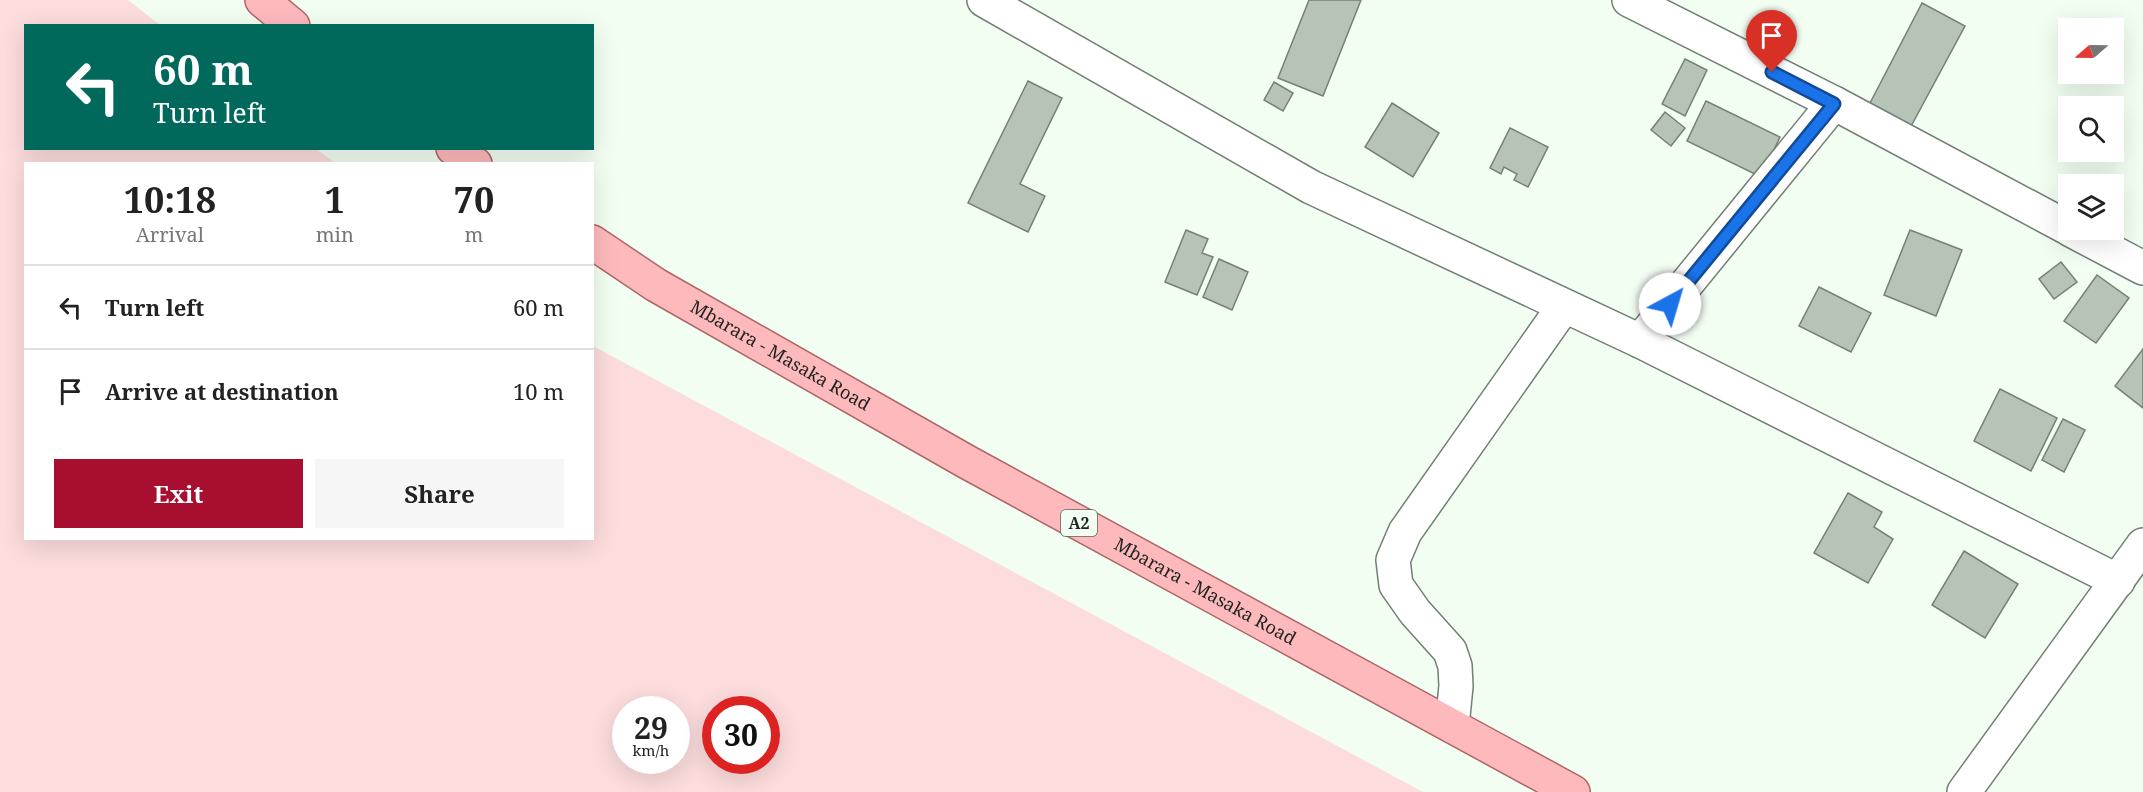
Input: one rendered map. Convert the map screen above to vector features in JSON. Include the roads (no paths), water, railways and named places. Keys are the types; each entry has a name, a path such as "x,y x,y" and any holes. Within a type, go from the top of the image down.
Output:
{"main road":[{"path":"262,0 291,24"},
{"path":"456,150 472,162"},
{"name":"Mbarara - Masaka Road","path":"594,243 657,285 967,462 1574,792"}],"street":[{"path":"984,0 1311,187 1640,341 2118,581"},
{"path":"1629,0 1834,104 2058,223"},
{"path":"1640,341 1834,104"},
{"path":"2091,240 2143,268"},
{"path":"1452,726 1456,686 1453,659 1450,651 1414,612 1396,585 1393,560 1405,532 1564,306"},
{"path":"1964,792 2143,545"}]}
